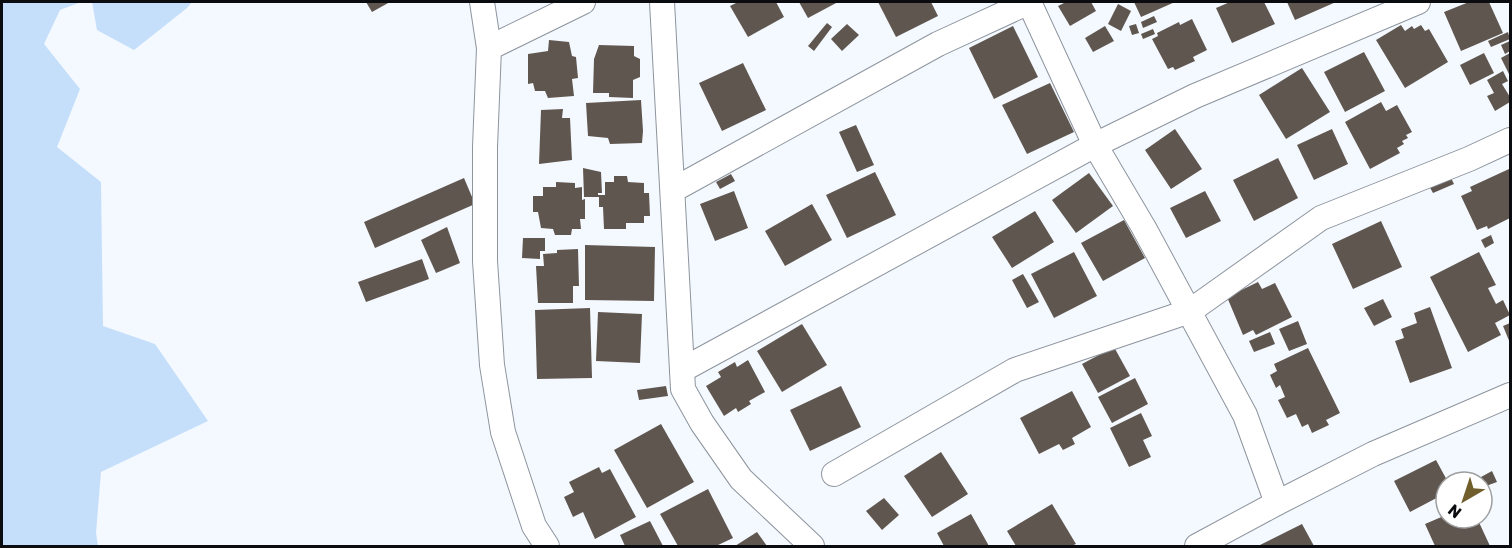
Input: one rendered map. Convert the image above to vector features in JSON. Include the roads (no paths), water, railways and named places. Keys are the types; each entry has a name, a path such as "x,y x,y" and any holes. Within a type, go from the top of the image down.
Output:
{"street":[{"path":"482,2 489,48 485,147 485,261 492,365 502,432 534,526 547,546"},
{"path":"489,48 583,2"},
{"path":"673,190 938,44 1029,2 1095,145 1190,310 1245,415 1277,502"},
{"path":"682,370 1095,145 1196,96 1418,2"},
{"path":"668,4 673,190 683,388 702,423 741,479 812,546"},
{"path":"834,474 1015,370 1190,310 1321,218 1469,159 1510,140"},
{"path":"1197,546 1277,502 1373,454 1510,395"}]}
